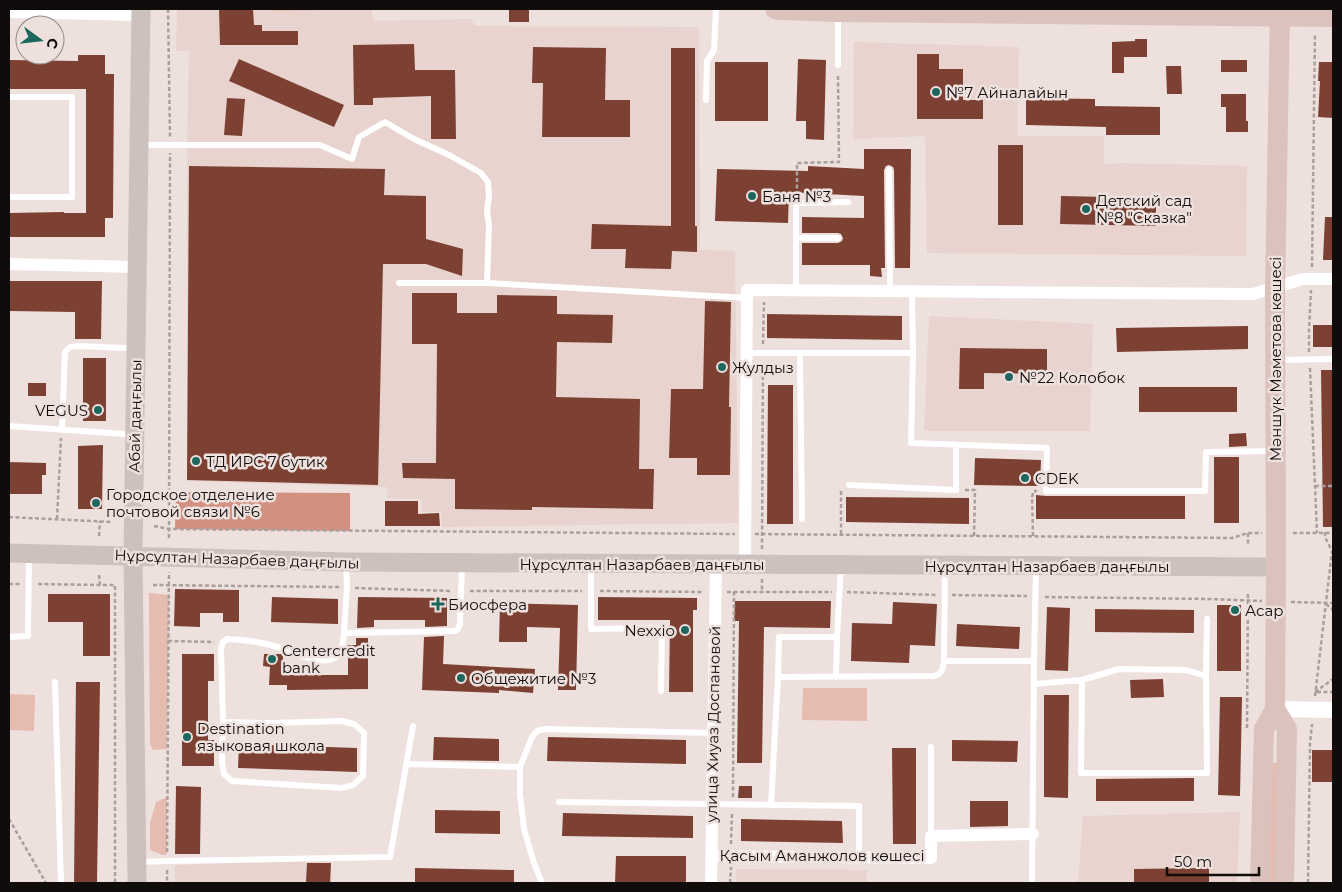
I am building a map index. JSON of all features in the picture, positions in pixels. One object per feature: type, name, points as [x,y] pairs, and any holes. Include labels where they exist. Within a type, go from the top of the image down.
[{"type":"main road","points":[[775,9],[838,12],[1280,13],[1333,17]]},
{"type":"main road","name":"Абай даңғылы","points":[[137,883],[133,556],[140,12]]},
{"type":"main road","name":"Мәншүк Мәметова көшесі","points":[[1260,883],[1264,729],[1275,709],[1275,288],[1280,13]]},
{"type":"main road","name":"Нұрсұлтан Назарбаев даңғылы","points":[[9,553],[346,562],[1276,567]]},
{"type":"main road","name":"Мәншүк Мәметова көшесі","points":[[1275,709],[1287,729],[1284,883]]},
{"type":"street","points":[[9,12],[140,12]]},
{"type":"street","points":[[9,264],[137,267]]},
{"type":"street","points":[[753,564],[745,534],[747,290],[1253,294],[1303,279],[1333,279]]},
{"type":"street","name":"улица Хиуаз Доспановой","points":[[711,883],[716,564]]},
{"type":"street","points":[[1275,709],[1333,710]]},
{"type":"street","name":"Қасым Аманжолов көшесі","points":[[712,856],[931,858],[931,836],[1033,834]]},
{"type":"lane","points":[[706,100],[706,61],[714,50],[716,9]]},
{"type":"lane","points":[[838,12],[838,64]]},
{"type":"lane","points":[[9,97],[72,97],[72,197],[9,197]]},
{"type":"lane","points":[[139,144],[320,145],[352,159],[359,137],[385,122],[481,173],[488,182],[487,283]]},
{"type":"lane","points":[[889,170],[890,290]]},
{"type":"lane","points":[[796,290],[796,203],[848,202]]},
{"type":"lane","points":[[796,238],[838,238]]},
{"type":"lane","points":[[399,283],[487,283],[747,298]]},
{"type":"lane","points":[[912,290],[911,443],[1047,448],[1046,491],[1205,491],[1206,452],[1275,451]]},
{"type":"lane","points":[[62,430],[65,352],[70,347],[78,346],[126,348]]},
{"type":"lane","points":[[747,353],[913,353]]},
{"type":"lane","points":[[800,353],[802,519]]},
{"type":"lane","points":[[1275,360],[1333,359]]},
{"type":"lane","points":[[9,426],[126,434]]},
{"type":"lane","points":[[849,485],[956,490],[956,445]]},
{"type":"lane","points":[[9,637],[28,636],[29,554]]},
{"type":"lane","points":[[223,722],[342,721],[354,724],[364,732],[363,776],[353,785],[342,788],[232,781],[224,774],[222,762],[223,722],[220,650],[223,642],[227,638],[256,642],[273,645],[317,660],[333,659],[339,655],[344,633],[347,587],[346,562]]},
{"type":"lane","points":[[344,633],[455,631],[460,624],[462,563]]},
{"type":"lane","points":[[591,564],[591,628],[662,628],[661,691]]},
{"type":"lane","points":[[836,677],[836,637],[841,565]]},
{"type":"lane","points":[[778,677],[939,675],[943,670],[944,661],[945,566]]},
{"type":"lane","points":[[1032,883],[1036,566]]},
{"type":"lane","points":[[1082,680],[1081,773],[1206,773],[1208,619]]},
{"type":"lane","points":[[771,805],[779,637],[836,637]]},
{"type":"lane","points":[[944,661],[1034,661]]},
{"type":"lane","points":[[1034,684],[1082,680],[1119,669],[1186,670],[1206,676]]},
{"type":"lane","points":[[55,682],[61,883]]},
{"type":"lane","points":[[137,862],[390,856],[413,726]]},
{"type":"lane","points":[[542,883],[524,829],[520,794],[520,766],[532,736],[537,731],[545,729],[713,733]]},
{"type":"lane","points":[[931,747],[931,836]]},
{"type":"lane","points":[[407,764],[520,766]]},
{"type":"lane","points":[[559,802],[859,806],[859,857]]},
{"type":"path","points":[[168,9],[170,144],[169,538]]},
{"type":"path","points":[[796,203],[797,163],[838,162],[838,64]]},
{"type":"path","points":[[762,592],[753,564],[762,534],[764,290]]},
{"type":"path","points":[[58,519],[62,430]]},
{"type":"path","points":[[841,534],[841,489],[849,485]]},
{"type":"path","points":[[1315,486],[1333,486]]},
{"type":"path","points":[[956,490],[975,490],[974,536]]},
{"type":"path","points":[[1033,536],[1032,496],[1034,491],[1046,491]]},
{"type":"path","points":[[9,517],[112,522]]},
{"type":"path","points":[[100,521],[100,536]]},
{"type":"path","points":[[154,526],[169,529],[1232,538],[1248,533],[1262,533]]},
{"type":"path","points":[[1308,883],[1310,744],[1325,603],[1333,551],[1325,537],[1325,532]]},
{"type":"path","points":[[1293,533],[1333,532]]},
{"type":"path","points":[[1248,533],[1248,546]]},
{"type":"path","points":[[167,883],[169,572]]},
{"type":"path","points":[[99,575],[100,585]]},
{"type":"path","points":[[9,584],[115,585],[116,883]]},
{"type":"path","points":[[153,585],[347,587],[462,591],[840,592],[1263,601]]},
{"type":"path","points":[[731,856],[734,592]]},
{"type":"path","points":[[1248,592],[1248,736]]},
{"type":"path","points":[[1291,602],[1333,603]]},
{"type":"path","points":[[1325,603],[1333,610]]},
{"type":"path","points":[[168,641],[223,642]]},
{"type":"path","points":[[1315,692],[1333,679]]},
{"type":"path","points":[[1315,692],[1333,692]]},
{"type":"path","points":[[9,819],[46,883]]},
{"type":"shaded area","points":[[177,9],[372,9],[373,21],[471,19],[475,26],[693,27],[699,29],[700,250],[735,251],[738,523],[442,527],[441,512],[422,512],[422,499],[387,498],[387,487],[187,481],[187,144],[189,51],[176,51]]},
{"type":"shaded area","points":[[273,9],[341,9],[341,10],[273,11]]},
{"type":"shaded area","name":"Детский сад №8 \"Сказка\"","points":[[854,42],[1019,47],[1017,136],[1104,136],[1104,164],[1247,166],[1246,256],[927,253],[925,136],[853,139]]},
{"type":"shaded area","name":"№22 Колобок","points":[[929,316],[1093,324],[1090,431],[924,431]]},
{"type":"shaded area","points":[[176,492],[350,493],[350,531],[175,529]]},
{"type":"shaded area","points":[[149,593],[169,595],[167,749],[153,750],[150,744]]},
{"type":"shaded area","points":[[803,688],[867,688],[867,721],[802,720]]},
{"type":"shaded area","points":[[9,694],[35,695],[34,731],[9,730]]},
{"type":"shaded area","points":[[1269,763],[1279,763],[1277,883],[1268,883]]},
{"type":"shaded area","points":[[167,797],[167,854],[163,855],[150,850],[150,823],[156,802]]},
{"type":"shaded area","points":[[1240,812],[1237,883],[1078,883],[1083,816]]},
{"type":"shaded area","points":[[331,862],[332,883],[175,883],[175,865]]},
{"type":"shaded area","points":[[736,869],[867,870],[866,883],[736,883]]},
{"type":"building","points":[[219,9],[253,9],[254,25],[262,25],[262,31],[298,31],[298,45],[220,45]]},
{"type":"building","points":[[509,9],[529,9],[529,22],[509,22]]},
{"type":"building","points":[[1135,39],[1147,39],[1147,57],[1124,57],[1124,73],[1112,73],[1112,42],[1135,41]]},
{"type":"building","points":[[414,44],[415,70],[455,70],[456,139],[431,139],[431,96],[373,98],[373,105],[354,105],[353,45]]},
{"type":"building","points":[[533,47],[606,48],[605,100],[630,100],[630,137],[542,137],[543,83],[532,83]]},
{"type":"building","points":[[671,48],[695,48],[695,226],[697,226],[697,252],[672,251],[671,269],[625,268],[626,249],[591,249],[592,224],[671,226]]},
{"type":"building","points":[[917,54],[939,54],[939,69],[963,69],[963,100],[983,100],[983,119],[917,119]]},
{"type":"building","points":[[78,55],[105,55],[105,74],[114,74],[113,218],[105,218],[105,237],[9,237],[9,213],[86,213],[86,89],[9,89],[9,60],[15,60],[15,65],[65,65],[65,61],[78,61]]},
{"type":"building","points":[[239,59],[344,105],[334,127],[229,81]]},
{"type":"building","points":[[798,59],[826,60],[824,140],[806,139],[806,121],[796,121]]},
{"type":"building","points":[[1221,60],[1247,60],[1247,72],[1221,72]]},
{"type":"building","points":[[715,62],[768,62],[768,121],[715,121]]},
{"type":"building","points":[[1319,62],[1333,62],[1333,118],[1318,117]]},
{"type":"building","points":[[1166,66],[1181,66],[1182,94],[1167,94]]},
{"type":"building","points":[[1221,94],[1246,94],[1248,132],[1226,132],[1226,107],[1221,107]]},
{"type":"building","points":[[227,98],[245,99],[242,136],[224,135]]},
{"type":"building","points":[[1026,98],[1095,99],[1095,106],[1160,107],[1160,135],[1106,135],[1106,127],[1026,125]]},
{"type":"building","points":[[998,145],[1023,145],[1023,225],[998,225]]},
{"type":"building","points":[[864,149],[911,149],[910,268],[895,268],[894,170],[889,165],[884,170],[885,268],[881,268],[882,277],[870,276],[870,265],[802,265],[802,243],[838,243],[843,238],[838,233],[802,233],[802,217],[864,218],[864,196],[789,192],[788,223],[715,221],[717,169],[808,171],[808,166],[864,169]]},
{"type":"building","points":[[189,166],[385,169],[384,195],[426,196],[426,239],[463,249],[462,276],[426,264],[383,264],[378,485],[187,480]]},
{"type":"building","points":[[1061,196],[1156,198],[1156,226],[1060,224]]},
{"type":"building","points":[[1325,217],[1333,217],[1333,260],[1323,260]]},
{"type":"building","points":[[9,281],[102,281],[101,339],[75,339],[75,312],[9,311]]},
{"type":"building","points":[[412,293],[457,293],[457,313],[497,313],[497,295],[557,296],[557,314],[613,315],[612,343],[557,342],[556,397],[640,399],[639,469],[654,469],[653,509],[532,507],[532,510],[455,509],[455,479],[403,478],[402,463],[436,463],[437,344],[412,344]]},
{"type":"building","points":[[705,301],[731,302],[730,475],[697,475],[697,458],[669,458],[671,389],[703,389]]},
{"type":"building","points":[[767,314],[902,316],[902,340],[767,338]]},
{"type":"building","points":[[1313,325],[1333,325],[1333,347],[1313,347]]},
{"type":"building","points":[[1248,326],[1248,349],[1117,352],[1116,328]]},
{"type":"building","points":[[960,348],[1047,349],[1047,374],[984,373],[984,389],[959,389]]},
{"type":"building","points":[[83,358],[106,358],[106,421],[83,421]]},
{"type":"building","points":[[1321,370],[1333,370],[1333,527],[1323,527]]},
{"type":"building","points":[[28,383],[46,383],[46,396],[28,396]]},
{"type":"building","points":[[768,385],[793,385],[793,524],[767,524]]},
{"type":"building","points":[[1139,387],[1237,387],[1237,412],[1139,412]]},
{"type":"building","points":[[1246,433],[1247,446],[1229,447],[1229,434]]},
{"type":"building","points":[[103,445],[102,509],[78,509],[78,446]]},
{"type":"building","points":[[1214,457],[1239,457],[1239,523],[1214,523]]},
{"type":"building","points":[[975,458],[1041,460],[1040,486],[974,485]]},
{"type":"building","points":[[9,462],[46,463],[46,475],[42,475],[42,494],[9,494]]},
{"type":"building","points":[[1036,495],[1185,496],[1185,519],[1036,519]]},
{"type":"building","points":[[846,497],[969,498],[969,524],[846,522]]},
{"type":"building","points":[[385,501],[418,501],[418,514],[439,513],[440,526],[385,526]]},
{"type":"building","points":[[175,589],[239,590],[239,622],[223,622],[223,613],[200,613],[200,627],[174,626]]},
{"type":"building","points":[[48,594],[110,594],[110,656],[83,656],[83,622],[48,622]]},
{"type":"building","points":[[272,597],[338,599],[338,624],[271,622]]},
{"type":"building","points":[[358,597],[447,598],[447,626],[425,627],[425,620],[374,620],[374,627],[357,628]]},
{"type":"building","points":[[598,597],[697,598],[697,610],[693,610],[693,692],[669,692],[670,620],[598,620]]},
{"type":"building","points":[[735,601],[831,601],[830,628],[764,627],[762,763],[737,763],[739,621],[734,621]]},
{"type":"building","points":[[893,602],[937,604],[935,646],[910,645],[909,663],[851,661],[852,623],[892,624]]},
{"type":"building","points":[[500,603],[578,605],[576,690],[558,690],[560,628],[527,627],[527,642],[499,642]]},
{"type":"building","points":[[1217,605],[1241,605],[1241,671],[1217,671]]},
{"type":"building","points":[[1047,607],[1070,608],[1068,671],[1045,670]]},
{"type":"building","points":[[1095,609],[1194,610],[1194,633],[1095,632]]},
{"type":"building","points":[[957,624],[1020,627],[1019,649],[956,646]]},
{"type":"building","points":[[444,636],[443,664],[535,669],[533,693],[499,690],[499,693],[422,690],[424,637]]},
{"type":"building","points":[[356,638],[368,638],[368,689],[287,690],[287,685],[269,685],[270,667],[263,666],[264,654],[283,654],[283,675],[348,675],[348,645],[356,645]]},
{"type":"building","points":[[182,654],[214,654],[214,681],[208,681],[208,740],[214,740],[214,766],[182,766]]},
{"type":"building","points":[[1163,679],[1164,697],[1131,698],[1130,680]]},
{"type":"building","points":[[76,682],[100,682],[97,883],[74,883]]},
{"type":"building","points":[[1044,695],[1069,695],[1068,798],[1044,797]]},
{"type":"building","points":[[1220,697],[1242,697],[1240,796],[1218,795]]},
{"type":"building","points":[[434,737],[499,739],[499,761],[433,760]]},
{"type":"building","points":[[548,737],[686,740],[686,764],[547,761]]},
{"type":"building","points":[[952,740],[1018,741],[1017,762],[952,761]]},
{"type":"building","points":[[239,744],[357,748],[357,772],[238,768]]},
{"type":"building","points":[[892,748],[916,748],[916,844],[893,844]]},
{"type":"building","points":[[1312,750],[1333,750],[1333,782],[1312,782]]},
{"type":"building","points":[[1194,778],[1194,801],[1096,801],[1096,779]]},
{"type":"building","points":[[176,786],[201,787],[200,854],[175,854]]},
{"type":"building","points":[[739,786],[752,786],[752,798],[738,798]]},
{"type":"building","points":[[970,801],[1008,801],[1008,826],[970,827]]},
{"type":"building","points":[[435,810],[500,811],[500,834],[435,833]]},
{"type":"building","points":[[563,813],[693,816],[693,838],[562,836]]},
{"type":"building","points":[[741,819],[842,821],[843,843],[741,841]]},
{"type":"building","points":[[616,856],[686,856],[686,883],[615,883]]},
{"type":"building","points":[[307,863],[331,863],[330,883],[306,883]]},
{"type":"building","points":[[415,868],[514,870],[514,883],[415,883]]},
{"type":"building","points":[[1209,868],[1209,883],[1134,883],[1134,869]]},
{"type":"place","name":"№7 Айналайын","points":[[936,92]]},
{"type":"place","name":"Баня №3","points":[[752,196]]},
{"type":"place","name":"Детский сад №8 \"Сказка\"","points":[[1086,209]]},
{"type":"place","name":"Жулдыз","points":[[722,367]]},
{"type":"place","name":"№22 Колобок","points":[[1009,377]]},
{"type":"place","name":"VEGUS","points":[[98,410]]},
{"type":"place","name":"ТД ИРС 7 бутик","points":[[196,461]]},
{"type":"place","name":"CDEK","points":[[1025,478]]},
{"type":"place","name":"Городское отделение почтовой связи №6","points":[[96,503]]},
{"type":"place","name":"Биосфера","points":[[438,604]]},
{"type":"place","name":"Асар","points":[[1235,610]]},
{"type":"place","name":"Nexxio","points":[[685,630]]},
{"type":"place","name":"Centercredit bank","points":[[272,659]]},
{"type":"place","name":"Общежитие №3","points":[[461,678]]},
{"type":"place","name":"Destination языковая школа","points":[[187,737]]}]
